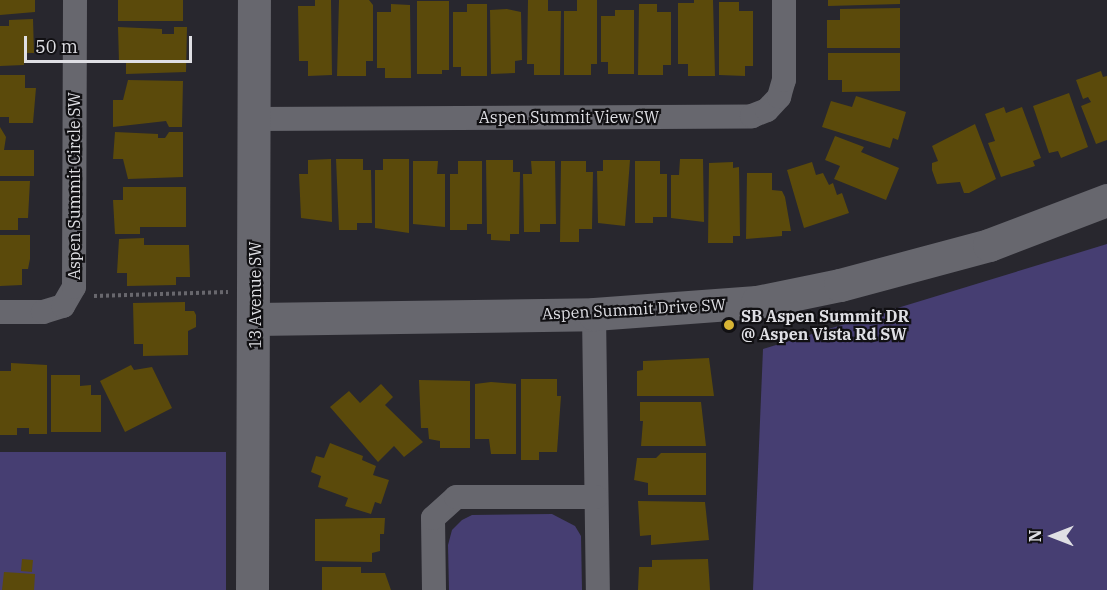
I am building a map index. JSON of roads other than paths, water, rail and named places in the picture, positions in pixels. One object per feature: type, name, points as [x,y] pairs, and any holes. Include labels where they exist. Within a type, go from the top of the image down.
[{"type":"street","name":"Aspen Summit Circle SW","points":[[0,312],[43,312],[63,306],[75,287],[75,0]]},
{"type":"street","name":"13 Avenue SW","points":[[252,590],[255,303],[254,0]]},
{"type":"street","name":"Aspen Summit View SW","points":[[255,119],[752,116],[767,110],[779,97],[784,80],[784,0]]},
{"type":"street","name":"Aspen Summit Drive SW","points":[[255,303],[594,314],[757,302],[840,285],[989,245],[1107,200]]},
{"type":"street","points":[[594,314],[598,590]]},
{"type":"street","points":[[434,590],[433,518],[456,497],[596,497]]},
{"type":"place","name":"SB Aspen Summit DR @ Aspen Vista Rd SW","points":[[729,325]]}]
